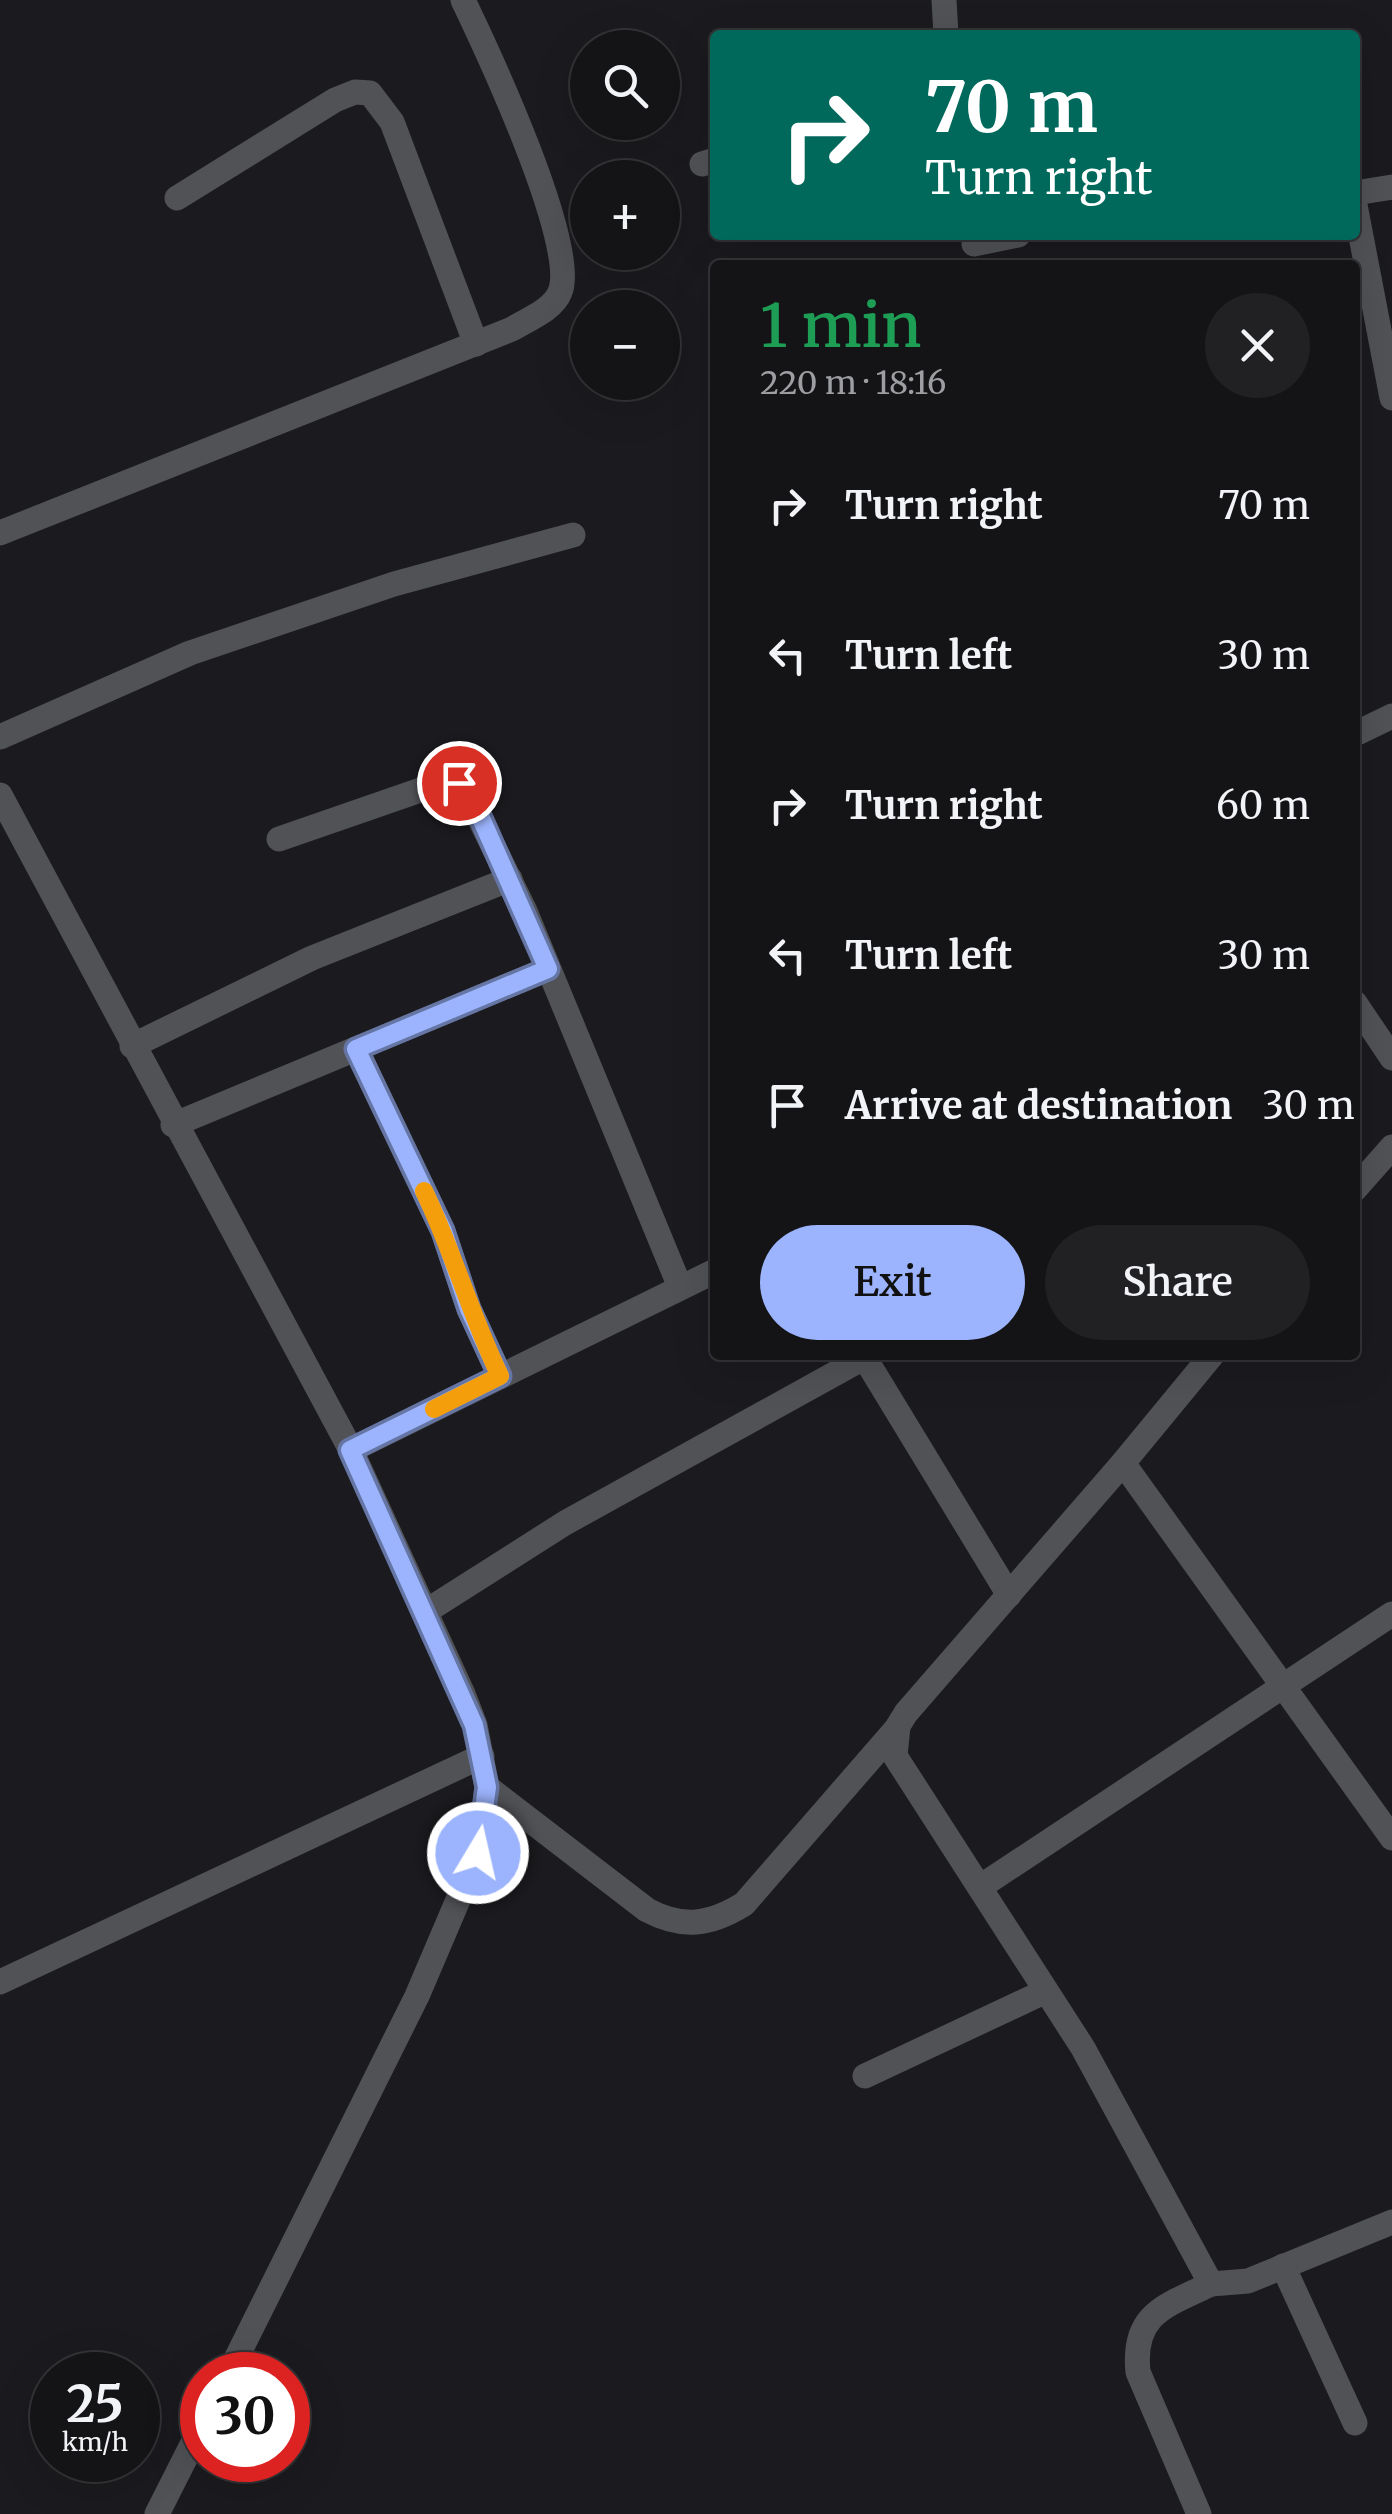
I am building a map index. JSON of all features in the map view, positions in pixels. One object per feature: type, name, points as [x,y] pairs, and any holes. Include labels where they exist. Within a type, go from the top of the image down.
[{"type":"street","points":[[0,533],[476,344],[549,308],[559,296],[563,282],[562,260],[548,208],[464,0]]},
{"type":"street","points":[[944,0],[946,30]]},
{"type":"street","points":[[176,198],[335,100],[354,92],[370,92],[392,122],[476,344]]},
{"type":"street","points":[[1360,192],[1392,186]]},
{"type":"street","points":[[1360,231],[1392,398]]},
{"type":"street","points":[[977,248],[1002,240]]},
{"type":"street","points":[[0,737],[190,652],[394,584],[573,535]]},
{"type":"street","points":[[1360,732],[1392,716]]},
{"type":"street","points":[[279,840],[449,781],[465,788],[510,879],[680,1287]]},
{"type":"street","points":[[0,796],[350,1450],[463,1694],[487,1787],[478,1853],[418,1996],[240,2352]]},
{"type":"street","points":[[132,1046],[312,958],[510,879]]},
{"type":"street","points":[[173,1125],[548,969]]},
{"type":"street","points":[[1360,1005],[1381,1020],[1392,1058]]},
{"type":"street","points":[[356,1049],[443,1231],[469,1309],[500,1376]]},
{"type":"street","points":[[1360,1183],[1392,1147]]},
{"type":"street","points":[[350,1450],[710,1273]]},
{"type":"street","points":[[425,1612],[565,1523],[857,1360]]},
{"type":"street","points":[[866,1360],[1008,1594]]},
{"type":"street","points":[[487,1787],[646,1910],[667,1920],[693,1925],[722,1918],[744,1904],[1208,1360]]},
{"type":"street","points":[[1123,1463],[1392,1838]]},
{"type":"street","points":[[980,1887],[1392,1614]]},
{"type":"street","points":[[898,1726],[895,1756],[1083,2048],[1211,2284]]},
{"type":"street","points":[[0,1982],[482,1756]]},
{"type":"street","points":[[865,2076],[1046,1990]]},
{"type":"street","points":[[1199,2514],[1138,2372],[1136,2348],[1140,2328],[1167,2305],[1211,2284],[1248,2281],[1392,2222]]},
{"type":"street","points":[[1283,2266],[1355,2424]]},
{"type":"street","points":[[157,2514],[180,2469]]},
{"type":"slow traffic","points":[[424,1191],[443,1231],[469,1309],[500,1376],[434,1409]]},
{"type":"route","points":[[459,783],[476,807],[548,969],[356,1049],[443,1231],[469,1309],[500,1376],[350,1450],[474,1725],[487,1787],[478,1853]]}]
